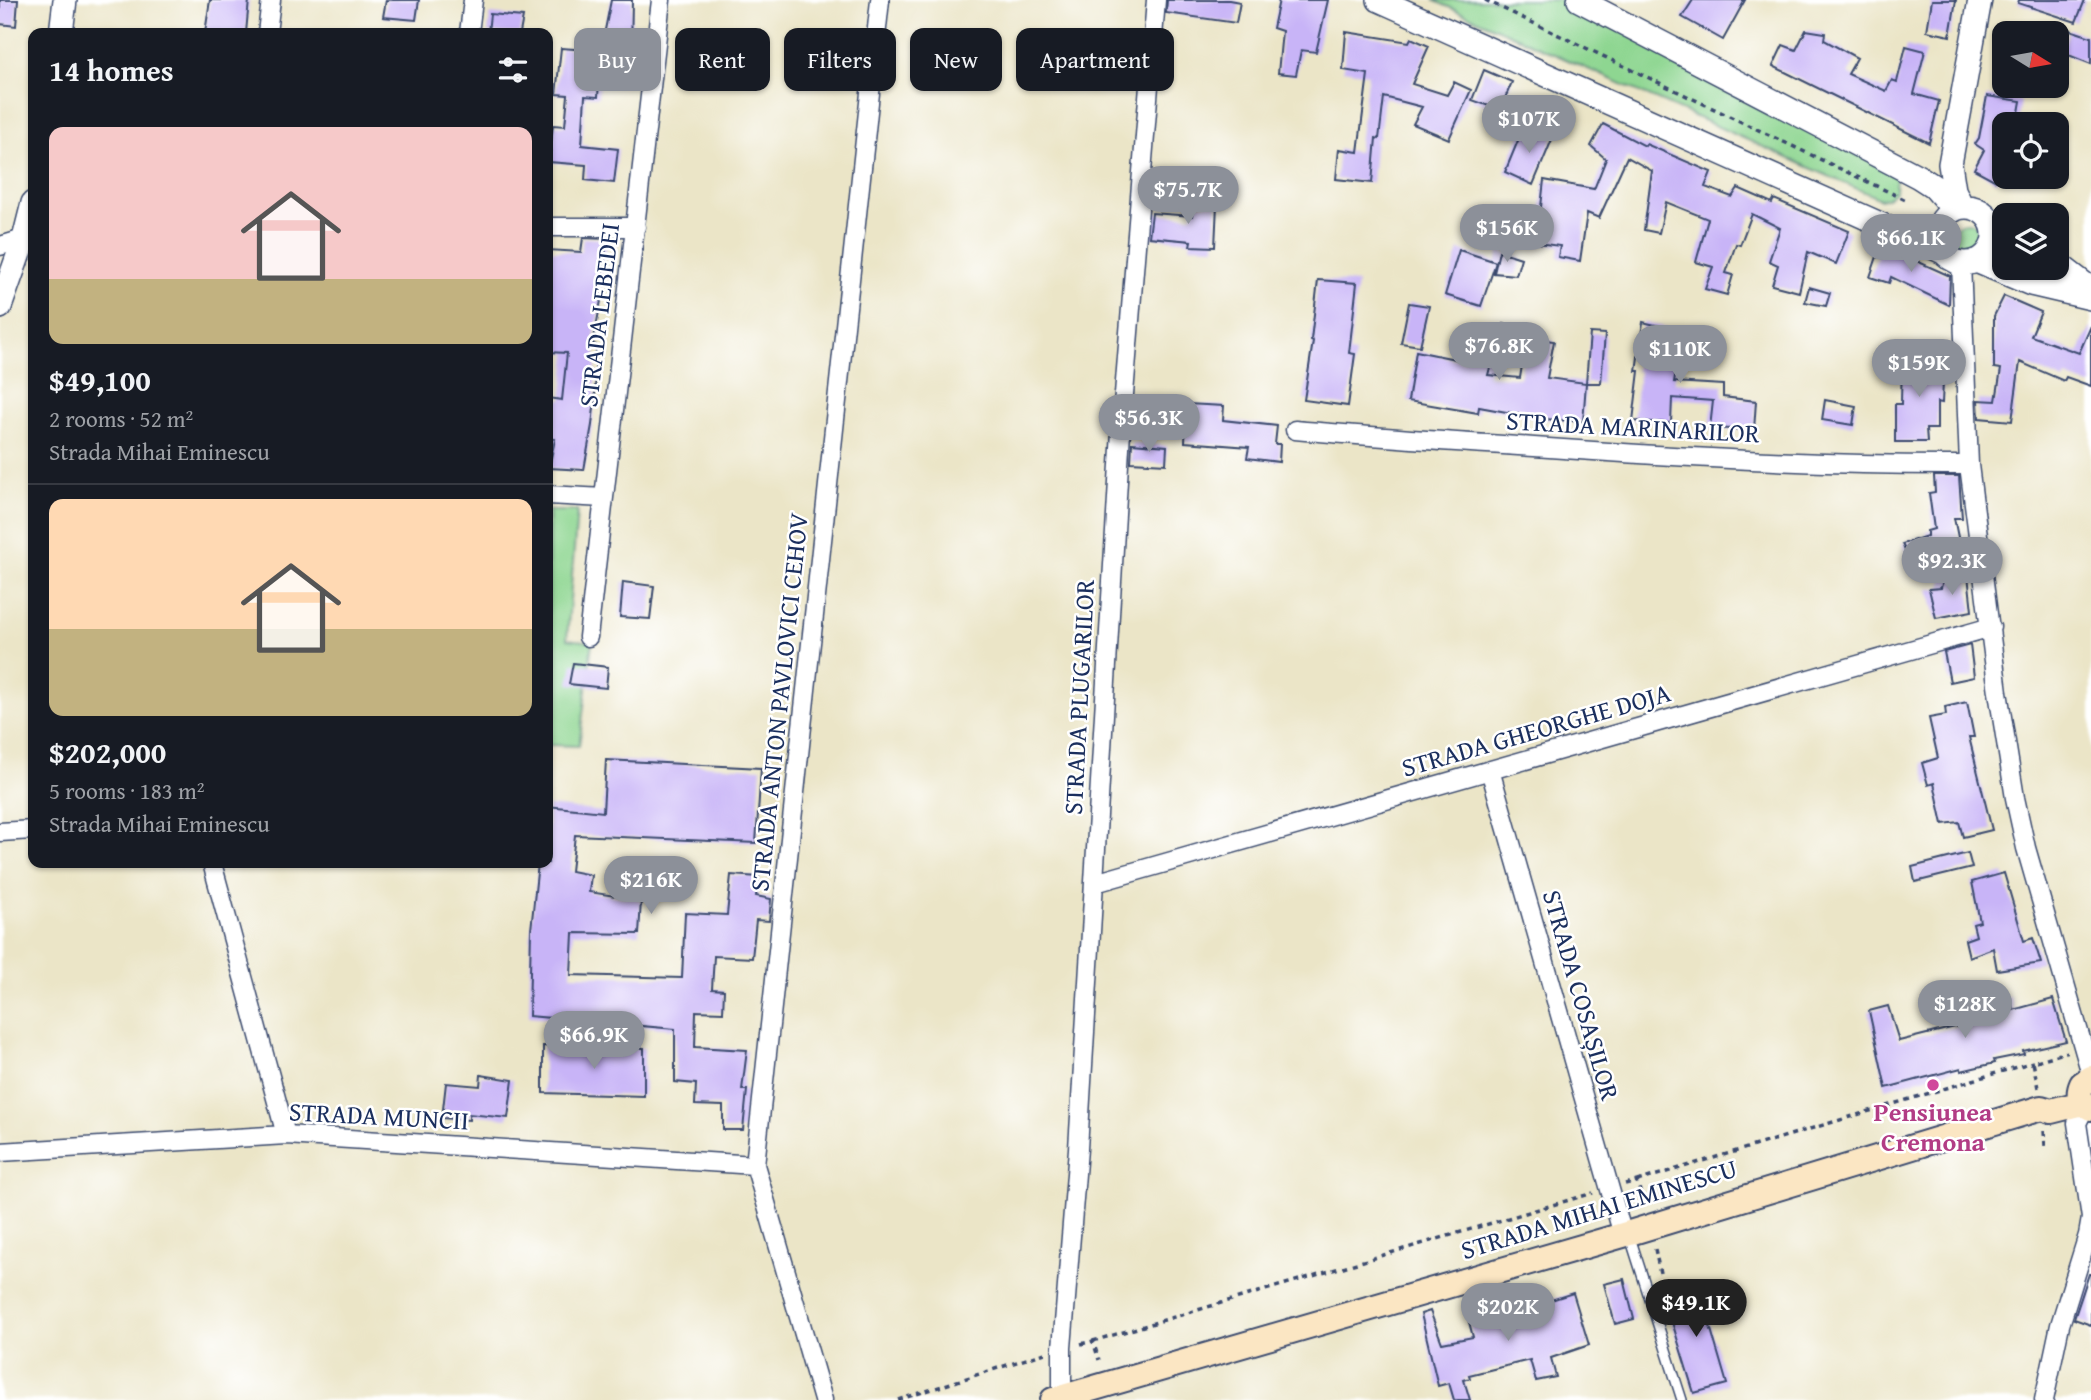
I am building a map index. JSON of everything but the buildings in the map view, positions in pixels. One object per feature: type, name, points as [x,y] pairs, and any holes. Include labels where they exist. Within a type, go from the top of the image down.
[{"type":"main road","name":"STRADA MIHAI EMINESCU","points":[[1057,1399],[1626,1234],[2041,1109],[2051,1111],[2087,1092]]},
{"type":"street","points":[[62,28],[65,0]]},
{"type":"street","points":[[268,28],[271,0]]},
{"type":"street","points":[[470,28],[473,0]]},
{"type":"street","name":"STRADA LEBEDEI","points":[[588,637],[661,0]]},
{"type":"street","name":"STRADA ANTON PAVLOVICI CEHOV","points":[[823,1400],[755,1165],[880,0]]},
{"type":"street","name":"STRADA PLUGARILOR","points":[[1057,1399],[1078,1149],[1121,431],[1156,0]]},
{"type":"street","points":[[1379,0],[1961,259],[2031,284],[2091,298]]},
{"type":"street","points":[[1578,0],[1919,177],[1958,208],[1979,210],[1992,221]]},
{"type":"street","points":[[1958,208],[1951,164],[1980,0]]},
{"type":"street","points":[[1958,208],[1942,221],[1938,237],[1961,259],[1969,464],[2015,798],[2087,1092],[2077,1123],[2091,1218],[2060,1325],[2044,1400]]},
{"type":"street","points":[[553,227],[636,227]]},
{"type":"street","points":[[0,246],[28,240]]},
{"type":"street","points":[[1961,259],[1984,256],[1992,243]]},
{"type":"street","points":[[0,307],[28,244]]},
{"type":"street","points":[[2069,272],[2091,289]]},
{"type":"street","name":"STRADA MARINARILOR","points":[[1296,430],[1672,457],[1869,466],[1969,464]]},
{"type":"street","points":[[553,495],[604,498]]},
{"type":"street","name":"STRADA GHEORGHE DOJA","points":[[1095,883],[1991,627]]},
{"type":"street","name":"STRADA COSAȘILOR","points":[[1490,770],[1626,1234]]},
{"type":"street","points":[[0,832],[28,830]]},
{"type":"street","points":[[213,868],[286,1135]]},
{"type":"street","name":"STRADA MUNCII","points":[[0,1152],[286,1135],[755,1165]]},
{"type":"lane","points":[[1626,1234],[1682,1400]]},
{"type":"path","points":[[1485,0],[1908,201]]},
{"type":"path","points":[[1622,1185],[2072,1050]]},
{"type":"path","points":[[2033,1062],[2045,1146]]},
{"type":"path","points":[[1637,1181],[1644,1205]]},
{"type":"path","points":[[1076,1345],[1595,1193]]},
{"type":"path","points":[[1655,1249],[1660,1273]]},
{"type":"path","points":[[1093,1341],[1099,1360]]},
{"type":"path","points":[[898,1400],[1045,1353]]},
{"type":"green space","points":[[1433,0],[1570,0],[1896,174],[1895,191],[1887,198],[1880,199]]},
{"type":"green space","points":[[1967,222],[1977,226],[1981,236],[1977,246],[1967,250],[1957,246],[1953,236],[1957,226]]},
{"type":"green space","points":[[553,511],[577,511],[567,639],[592,642],[579,746],[553,745]]},
{"type":"place","name":"Pensiunea Cremona","points":[[1933,1085]]}]
